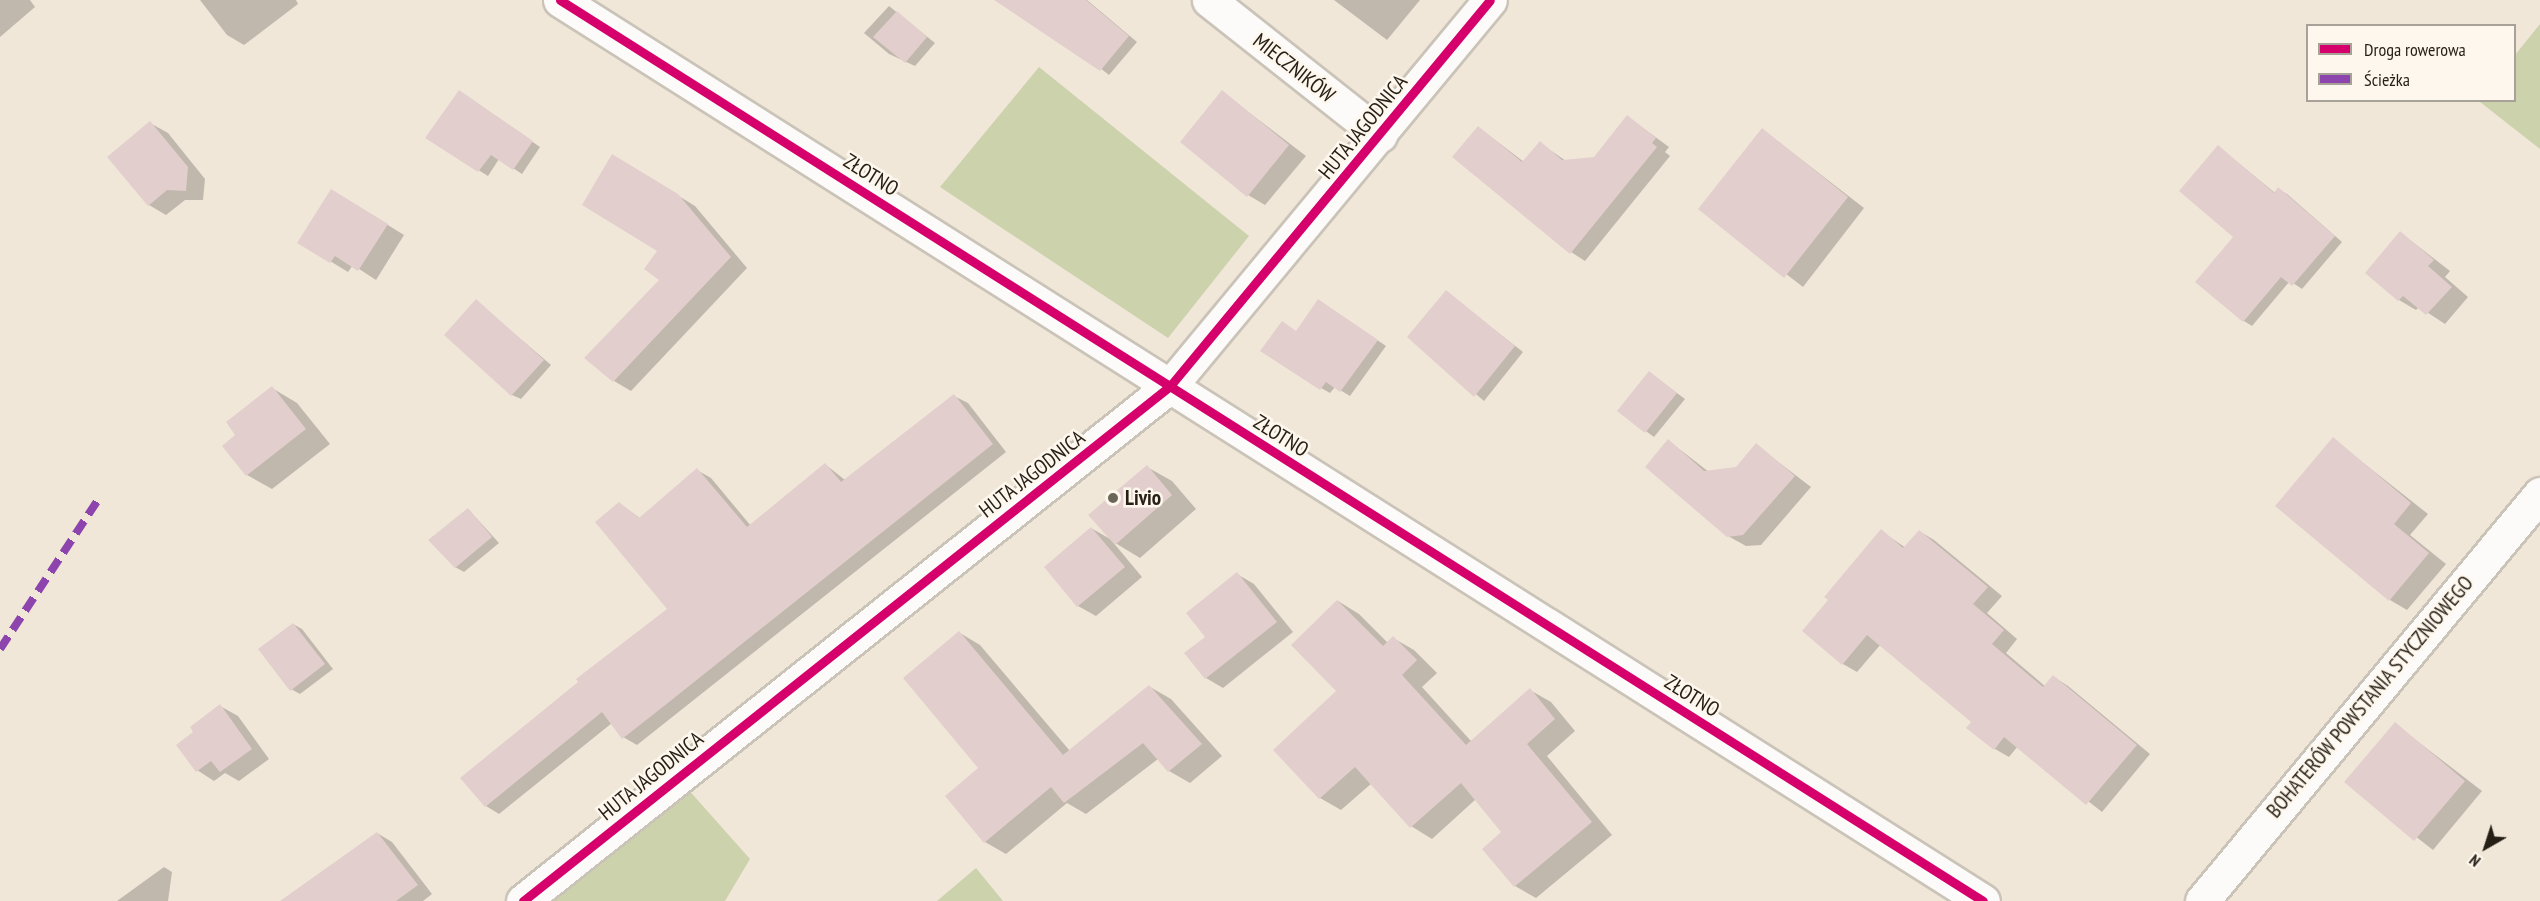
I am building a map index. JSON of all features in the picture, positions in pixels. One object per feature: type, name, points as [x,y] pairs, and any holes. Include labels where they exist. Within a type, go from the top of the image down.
[{"type":"street","name":"ZŁOTNO","points":[[560,0],[1983,901]]},
{"type":"street","name":"MIECZNIKÓW","points":[[1209,0],[1380,135]]},
{"type":"street","name":"HUTA JAGODNICA","points":[[523,901],[1170,386],[1490,0]]},
{"type":"street","name":"BOHATERÓW POWSTANIA STYCZNIOWEGO","points":[[2202,901],[2540,494]]},
{"type":"green space","points":[[2540,24],[2540,149],[2480,102],[2516,102],[2516,54]]},
{"type":"green space","points":[[1039,67],[1249,236],[1168,338],[940,187]]},
{"type":"green space","points":[[678,778],[750,859],[725,901],[523,901]]},
{"type":"green space","points":[[976,868],[1003,901],[937,901]]},
{"type":"building","points":[[994,0],[1086,0],[1129,36],[1100,71]]},
{"type":"building","points":[[897,11],[927,37],[905,63],[873,37]]},
{"type":"building","points":[[459,90],[533,141],[513,170],[491,155],[478,172],[425,138]]},
{"type":"building","points":[[1222,90],[1289,145],[1247,197],[1180,142]]},
{"type":"building","points":[[1627,115],[1656,138],[1652,143],[1657,147],[1570,254],[1452,157],[1478,126],[1522,162],[1540,141],[1562,160],[1594,157]]},
{"type":"building","points":[[150,121],[188,167],[186,191],[167,190],[148,206],[107,157]]},
{"type":"building","points":[[1762,128],[1848,197],[1784,278],[1698,209]]},
{"type":"building","points":[[2218,145],[2274,193],[2278,187],[2335,236],[2292,286],[2281,277],[2243,322],[2195,282],[2233,237],[2179,191]]},
{"type":"building","points":[[612,154],[678,194],[731,257],[613,382],[584,358],[659,280],[644,269],[657,251],[582,205]]},
{"type":"building","points":[[331,189],[388,224],[358,271],[335,256],[330,263],[297,243]]},
{"type":"building","points":[[2400,231],[2434,260],[2428,266],[2452,287],[2426,315],[2403,296],[2398,301],[2365,273]]},
{"type":"building","points":[[1446,290],[1515,346],[1474,397],[1407,337]]},
{"type":"building","points":[[476,299],[544,360],[511,396],[444,335]]},
{"type":"building","points":[[1318,299],[1378,340],[1340,392],[1326,382],[1320,390],[1260,351],[1282,321],[1296,331]]},
{"type":"building","points":[[1649,371],[1677,393],[1645,433],[1617,411]]},
{"type":"building","points":[[272,386],[306,429],[246,476],[222,446],[235,435],[226,422]]},
{"type":"building","points":[[954,394],[993,444],[622,739],[602,712],[485,807],[460,778],[578,682],[576,679],[667,609],[595,522],[619,502],[639,518],[697,468],[747,527],[825,463],[841,482]]},
{"type":"building","points":[[2333,437],[2411,503],[2394,524],[2429,553],[2389,601],[2275,506]]},
{"type":"building","points":[[1668,439],[1704,471],[1736,467],[1756,443],[1795,476],[1743,535],[1727,537],[1645,467]]},
{"type":"building","points":[[1147,465],[1172,495],[1115,545],[1088,515]]},
{"type":"building","points":[[468,508],[492,537],[455,568],[428,540]]},
{"type":"building","points":[[1091,527],[1125,567],[1077,607],[1044,567]]},
{"type":"building","points":[[1881,529],[1903,548],[1919,530],[1988,587],[1973,604],[2004,630],[1992,644],[2043,687],[2053,675],[2137,745],[2086,805],[2004,737],[1994,750],[1966,728],[1971,722],[1867,635],[1842,665],[1802,631],[1828,600],[1824,597]]},
{"type":"building","points":[[1237,572],[1277,622],[1205,679],[1184,653],[1205,637],[1186,613]]},
{"type":"building","points":[[1337,600],[1383,646],[1393,636],[1417,660],[1402,675],[1466,745],[1530,688],[1555,719],[1527,744],[1592,822],[1514,887],[1482,849],[1501,832],[1461,783],[1410,828],[1355,767],[1319,799],[1273,750],[1336,691],[1291,645]]},
{"type":"building","points":[[293,623],[325,664],[290,691],[258,649]]},
{"type":"building","points":[[959,631],[1063,755],[1149,685],[1202,744],[1168,772],[1143,743],[1064,803],[1051,787],[984,843],[945,796],[978,768],[903,678]]},
{"type":"building","points":[[220,704],[252,749],[220,772],[211,761],[196,772],[176,745],[193,732],[190,727]]},
{"type":"building","points":[[2395,722],[2465,781],[2414,841],[2344,782]]},
{"type":"building","points":[[377,832],[418,885],[396,901],[280,901]]},
{"type":"marked path","points":[[0,649],[98,500]]},
{"type":"cycle path","points":[[560,0],[1983,901]]},
{"type":"cycle path","points":[[523,901],[1170,386],[1490,0]]},
{"type":"place","name":"Livio","points":[[1113,498]]}]
